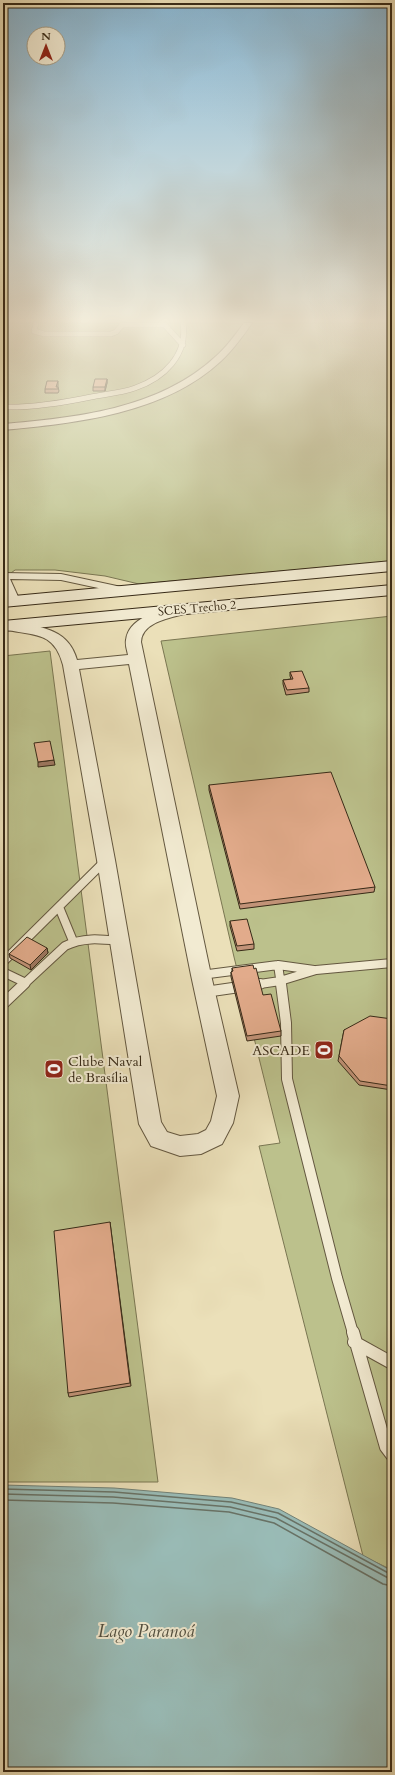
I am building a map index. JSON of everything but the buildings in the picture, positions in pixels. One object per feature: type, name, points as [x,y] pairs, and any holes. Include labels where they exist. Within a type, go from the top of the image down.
[{"type":"main road","name":"SCES Trecho 2","points":[[9,602],[392,566]]},
{"type":"main road","points":[[310,574],[321,577],[326,581],[327,586],[322,592],[310,597]]},
{"type":"main road","name":"SCES Trecho 2","points":[[6,626],[392,590]]},
{"type":"street","points":[[3,427],[43,424],[92,416],[130,406]]},
{"type":"street","points":[[9,602],[3,577],[61,577],[126,591]]},
{"type":"street","points":[[6,626],[42,631],[56,639],[67,650],[106,860],[150,1124],[159,1138],[180,1146],[201,1144],[214,1137],[222,1123],[228,1096],[203,983],[136,659],[133,638],[140,626],[150,621],[187,609]]},
{"type":"street","points":[[71,666],[136,659]]},
{"type":"lane","points":[[3,407],[36,406]]},
{"type":"lane","points":[[3,962],[106,860]]},
{"type":"lane","points":[[59,907],[73,941]]},
{"type":"lane","points":[[3,1004],[65,946],[73,941],[89,938],[119,941]]},
{"type":"lane","points":[[203,983],[280,981],[316,970],[392,963]]},
{"type":"lane","points":[[278,965],[286,1023],[287,1079],[354,1342],[386,1447],[392,1455]]},
{"type":"lane","points":[[203,983],[278,965],[316,970]]},
{"type":"lane","points":[[3,972],[26,983]]},
{"type":"lane","points":[[354,1342],[392,1363]]},
{"type":"green space","points":[[3,406],[392,406],[392,561],[139,584],[105,576],[55,570],[15,570],[3,579]]},
{"type":"green space","name":"ASCADE","points":[[392,616],[392,1570],[363,1556],[259,1146],[280,1143],[234,957],[161,641]]},
{"type":"green space","name":"Clube Naval de Brasília","points":[[50,651],[158,1482],[3,1482],[3,656]]},
{"type":"water","name":"Lago Paranoá","points":[[3,1485],[114,1488],[232,1498],[279,1509],[392,1571],[392,1772],[3,1772]]},
{"type":"place","name":"ASCADE","points":[[324,1050]]},
{"type":"place","name":"Clube Naval de Brasília","points":[[54,1069]]}]
